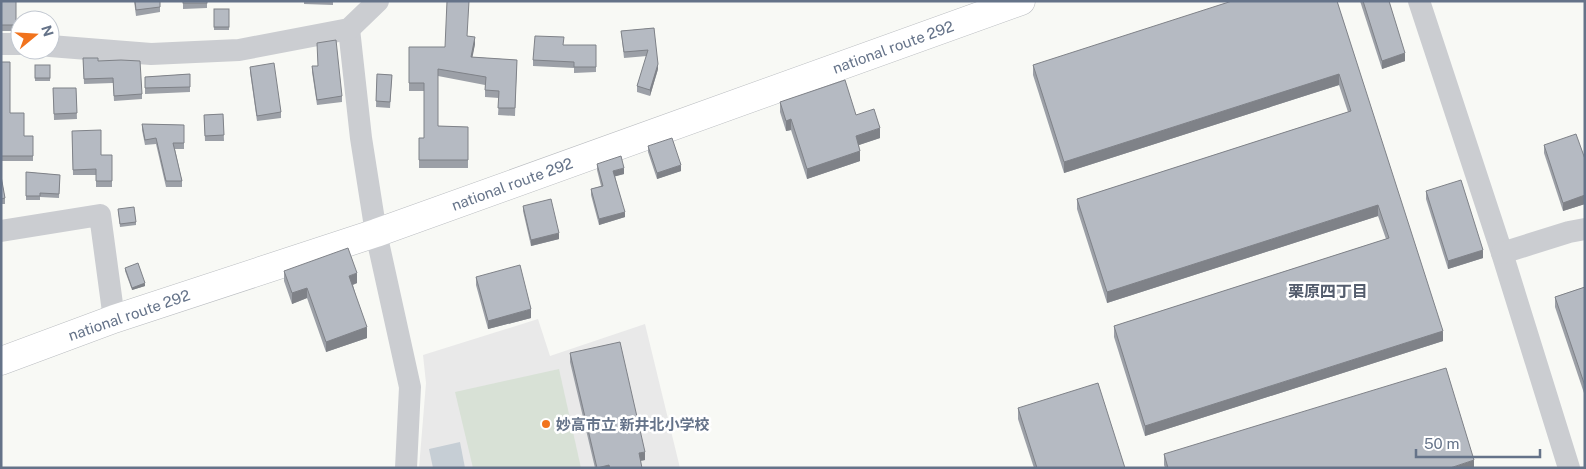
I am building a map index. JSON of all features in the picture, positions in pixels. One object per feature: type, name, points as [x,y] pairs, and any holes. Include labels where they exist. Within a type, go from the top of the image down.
[{"type":"highway","name":"national route 292","points":[[1,361],[114,319],[376,233],[1021,1]]},
{"type":"street","points":[[60,47],[151,54],[239,50],[349,29],[378,1]]},
{"type":"street","points":[[1419,1],[1502,254],[1569,468]]},
{"type":"street","points":[[349,29],[361,138],[376,233],[410,387],[406,468]]},
{"type":"street","points":[[1,231],[100,215],[114,319]]},
{"type":"street","points":[[1502,254],[1569,232],[1585,229]]},
{"type":"shaded area","name":"妙高市立 新井北小学校","points":[[538,319],[550,356],[645,324],[680,468],[419,468],[426,383],[423,355]]},
{"type":"shaded area","points":[[559,369],[581,468],[473,468],[455,392]]},
{"type":"shaded area","points":[[460,442],[465,468],[433,468],[429,449]]},
{"type":"building","points":[[1,1],[16,1],[16,10],[10,10],[10,25],[1,25]]},
{"type":"building","points":[[135,1],[160,1],[160,7],[136,10]]},
{"type":"building","points":[[183,1],[207,1],[207,3],[183,3]]},
{"type":"building","points":[[447,1],[469,1],[467,36],[475,37],[471,57],[517,60],[515,108],[498,108],[499,91],[485,90],[486,77],[438,69],[438,126],[468,127],[468,160],[419,160],[419,138],[424,138],[424,83],[409,83],[409,47],[445,47]]},
{"type":"building","points":[[1232,1],[1337,1],[1443,331],[1145,426],[1114,326],[1389,238],[1378,205],[1107,292],[1077,199],[1351,111],[1339,74],[1064,162],[1033,65]]},
{"type":"building","points":[[1363,1],[1389,1],[1405,53],[1382,61]]},
{"type":"building","points":[[214,9],[229,9],[229,27],[214,27]]},
{"type":"building","points":[[654,28],[658,64],[650,90],[637,86],[648,50],[624,52],[621,31]]},
{"type":"building","points":[[535,36],[564,37],[563,45],[596,45],[596,67],[574,67],[574,62],[533,60]]},
{"type":"building","points":[[336,40],[342,96],[317,100],[312,66],[318,66],[317,43]]},
{"type":"building","points":[[83,58],[98,58],[98,61],[140,61],[142,94],[114,96],[113,78],[84,79]]},
{"type":"building","points":[[1,62],[10,62],[10,113],[24,113],[24,136],[33,136],[33,156],[1,156]]},
{"type":"building","points":[[274,63],[281,112],[257,116],[250,67]]},
{"type":"building","points":[[35,65],[50,65],[50,78],[35,78]]},
{"type":"building","points":[[190,74],[190,87],[145,88],[145,77]]},
{"type":"building","points":[[377,74],[392,75],[390,102],[376,101]]},
{"type":"building","points":[[845,80],[856,115],[874,109],[880,128],[856,136],[860,151],[807,169],[791,119],[786,121],[780,102]]},
{"type":"building","points":[[53,88],[76,88],[77,113],[54,114]]},
{"type":"building","points":[[223,114],[224,135],[205,136],[204,115]]},
{"type":"building","points":[[142,124],[184,125],[184,143],[173,143],[182,181],[166,181],[156,138],[145,140]]},
{"type":"building","points":[[101,130],[101,155],[112,155],[112,181],[96,181],[96,169],[73,170],[72,131]]},
{"type":"building","points":[[1576,134],[1585,159],[1585,195],[1563,203],[1544,145]]},
{"type":"building","points":[[672,138],[681,165],[657,173],[648,146]]},
{"type":"building","points":[[621,156],[624,168],[613,171],[625,212],[599,219],[591,189],[603,186],[597,164]]},
{"type":"building","points":[[26,172],[60,175],[59,194],[40,193],[40,196],[26,196]]},
{"type":"building","points":[[1,176],[5,198],[1,199]]},
{"type":"building","points":[[1461,180],[1483,250],[1448,261],[1426,191]]},
{"type":"building","points":[[551,199],[559,233],[531,240],[523,206]]},
{"type":"building","points":[[134,207],[136,222],[120,224],[118,209]]},
{"type":"building","points":[[348,248],[357,273],[349,276],[367,327],[326,342],[307,288],[292,293],[284,271]]},
{"type":"building","points":[[138,263],[145,283],[132,288],[125,268]]},
{"type":"building","points":[[520,265],[531,309],[488,321],[476,277]]},
{"type":"building","points":[[1585,287],[1585,386],[1555,297]]},
{"type":"building","points":[[620,342],[645,452],[639,453],[642,468],[610,468],[609,465],[597,468],[570,353]]},
{"type":"building","points":[[1446,368],[1474,460],[1450,468],[1168,468],[1164,454]]},
{"type":"building","points":[[1098,383],[1125,468],[1037,468],[1018,408]]},
{"type":"place","name":"妙高市立 新井北小学校","points":[[546,424]]},
{"type":"district","name":"栗原四丁目","points":[[1328,291]]}]
